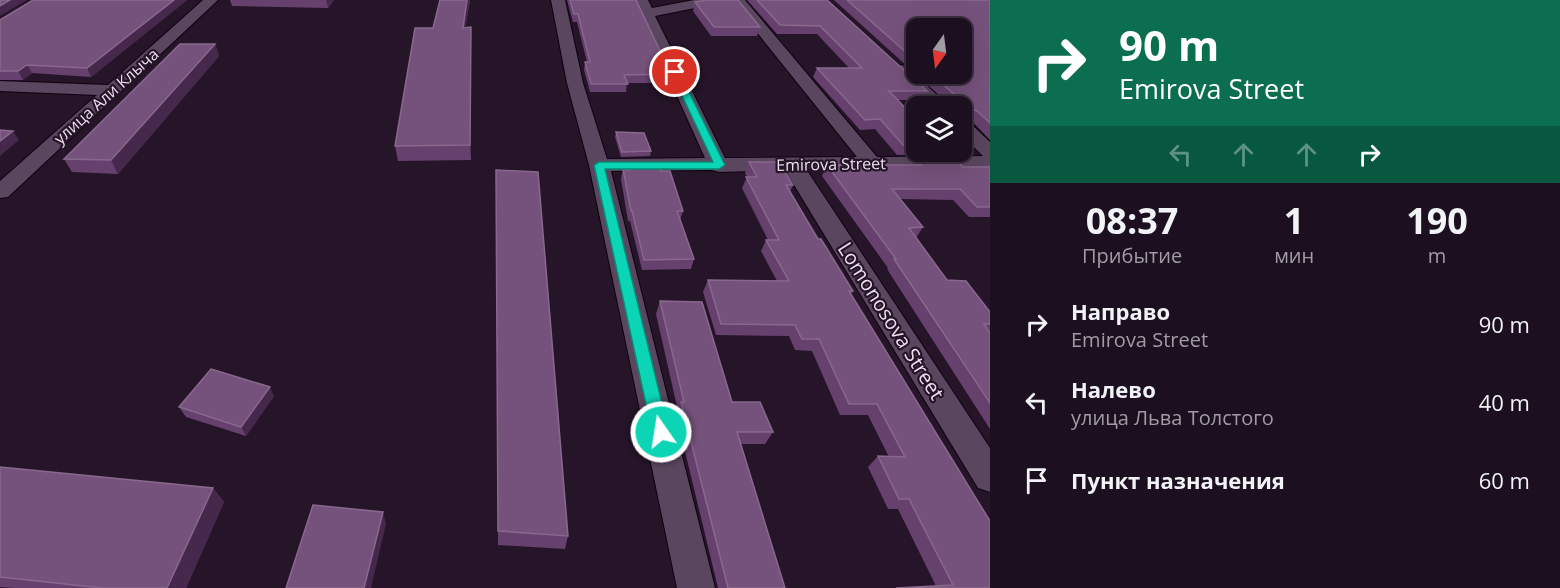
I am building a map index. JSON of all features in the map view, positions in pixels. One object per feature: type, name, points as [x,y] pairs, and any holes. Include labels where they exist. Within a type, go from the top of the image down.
[{"type":"street","name":"улица Али Клыча","points":[[0,192],[211,0]]},
{"type":"street","points":[[558,0],[575,83],[599,165],[696,588]]},
{"type":"street","points":[[715,0],[644,7],[719,165]]},
{"type":"street","points":[[738,0],[872,163]]},
{"type":"street","points":[[891,61],[930,96]]},
{"type":"street","points":[[0,86],[112,90]]},
{"type":"street","points":[[972,135],[990,152]]},
{"type":"street","name":"Emirova Street","points":[[599,165],[990,162]]},
{"type":"street","name":"Lomonosova Street","points":[[792,164],[990,477]]},
{"type":"building","points":[[0,0],[10,0],[0,6]]},
{"type":"building","points":[[33,0],[174,0],[87,68],[27,65],[18,71],[0,71],[0,20]]},
{"type":"building","points":[[440,0],[467,0],[463,28],[471,27],[470,145],[395,146],[415,28],[433,28]]},
{"type":"building","points":[[570,0],[636,0],[671,74],[624,75],[628,84],[591,84],[585,62],[590,62],[578,14],[574,14]]},
{"type":"building","points":[[738,0],[760,27],[714,27],[695,2]]},
{"type":"building","points":[[757,0],[827,0],[906,72],[906,84],[919,84],[927,91],[889,91],[906,109],[906,145],[903,145],[880,119],[865,120],[817,68],[862,68],[820,26],[780,25]]},
{"type":"building","points":[[847,0],[990,0],[990,123],[972,109],[972,96],[956,96],[942,84],[972,84],[972,18],[906,18],[906,52]]},
{"type":"building","points":[[180,44],[215,44],[111,160],[64,159]]},
{"type":"building","points":[[0,130],[13,131],[0,141]]},
{"type":"building","points":[[616,132],[644,133],[651,151],[622,152]]},
{"type":"building","points":[[749,162],[779,162],[793,185],[786,185],[818,239],[821,239],[853,291],[849,291],[990,521],[990,588],[896,588],[953,585],[909,499],[899,499],[878,456],[905,457],[877,404],[849,404],[819,339],[802,339],[795,325],[721,324],[708,280],[789,281],[766,240],[779,240],[746,177],[757,177]]},
{"type":"building","points":[[918,162],[959,162],[963,167],[990,167],[990,207],[977,207],[960,189],[892,189],[923,227],[909,228],[947,280],[966,281],[990,312],[990,324],[984,324],[990,333],[990,403],[894,259],[896,259],[827,165],[921,165]]},
{"type":"building","points":[[658,163],[661,171],[670,171],[683,211],[677,211],[694,259],[644,260],[623,169],[629,170],[627,164]]},
{"type":"building","points":[[496,170],[538,172],[568,536],[498,531]]},
{"type":"building","points":[[660,301],[702,302],[732,402],[760,402],[773,432],[737,432],[785,588],[728,588],[681,402],[684,402]]},
{"type":"building","points":[[211,369],[270,387],[241,427],[179,407]]},
{"type":"building","points":[[0,467],[213,488],[167,588],[102,588],[0,577]]},
{"type":"building","points":[[313,505],[383,512],[364,588],[286,588]]},
{"type":"route","points":[[661,432],[599,165],[719,165],[675,72]]}]
